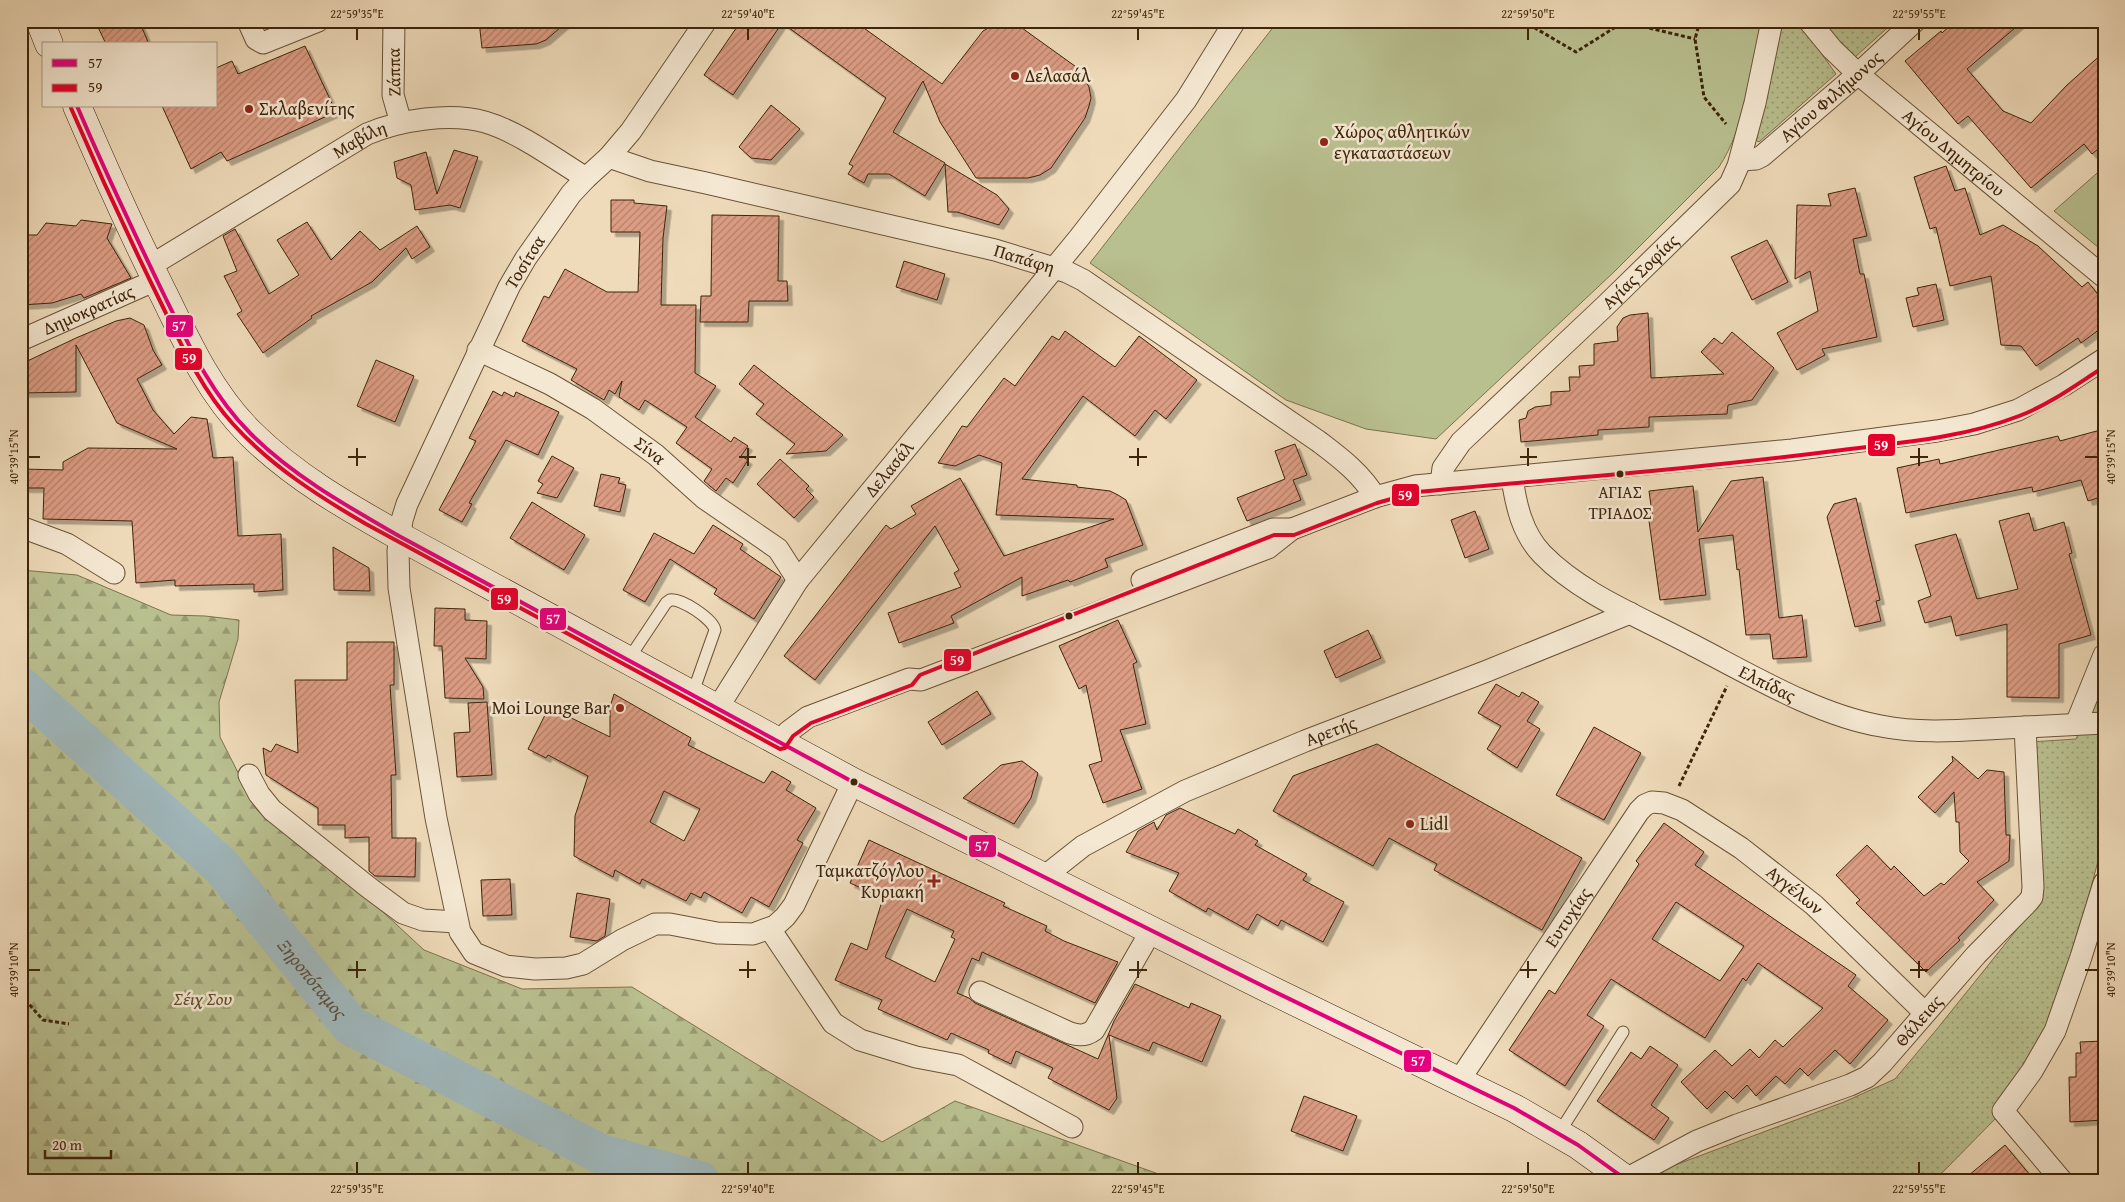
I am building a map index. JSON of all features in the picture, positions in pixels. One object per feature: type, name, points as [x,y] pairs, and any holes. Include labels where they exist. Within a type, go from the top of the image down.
[{"type":"main road","points":[[40,21],[48,42]]},
{"type":"main road","points":[[78,108],[153,273],[207,378],[230,411],[249,432],[281,461],[325,493],[399,536],[853,782],[1045,876],[1151,931],[1514,1108],[1559,1133],[1627,1180]]},
{"type":"street","points":[[248,21],[256,39],[263,43],[318,21]]},
{"type":"street","name":"Ζάππα","points":[[394,21],[393,95],[401,123]]},
{"type":"street","name":"Τοσίτσα","points":[[706,21],[631,131],[609,157],[571,194],[526,258],[509,287],[414,489],[402,520],[399,536],[399,588],[431,792],[457,922],[464,941],[474,953],[506,966],[535,969],[566,968],[583,964],[622,940],[655,924],[670,924],[702,931],[742,934],[770,929]]},
{"type":"street","name":"Δελασάλ","points":[[717,709],[798,580],[1079,238],[1186,100],[1235,21]]},
{"type":"street","name":"Αγίας Σοφίας","points":[[1441,484],[1443,468],[1461,442],[1724,191],[1734,178],[1743,150],[1772,21]]},
{"type":"street","name":"Αγίου Δημητρίου","points":[[1809,21],[1858,74],[2104,277]]},
{"type":"street","name":"Αγίου Φιλήμονος","points":[[1743,150],[1756,158],[1762,156],[1858,74],[1914,21]]},
{"type":"street","name":"Μαβίλη","points":[[153,273],[367,134],[401,123],[446,118],[485,122],[512,134],[586,178]]},
{"type":"street","name":"Παπάφη","points":[[609,157],[650,172],[706,182],[971,244],[1054,267],[1082,280],[1318,441],[1343,460],[1361,478],[1375,497]]},
{"type":"street","name":"Δημοκρατίας","points":[[21,340],[153,273]]},
{"type":"street","name":"Σίνα","points":[[478,350],[550,384],[593,409],[656,455],[704,498],[778,549],[798,580]]},
{"type":"street","points":[[781,743],[788,732],[808,717],[908,679],[921,680],[1268,548],[1292,529],[1375,497],[1415,486],[1792,450],[1946,430],[1974,424],[2018,410],[2057,390],[2104,359]]},
{"type":"street","name":"Ελπίδας","points":[[1512,478],[1517,508],[1532,542],[1542,554],[1574,579],[1630,612],[1736,668],[1818,707],[1882,727],[1934,730],[2104,723]]},
{"type":"street","points":[[21,527],[67,544],[114,573]]},
{"type":"street","name":"Αρετής","points":[[1045,876],[1083,846],[1185,791],[1305,741],[1487,671],[1630,612]]},
{"type":"street","points":[[2076,724],[2104,656]]},
{"type":"street","name":"Θάλειας","points":[[1627,1180],[1697,1142],[1859,1081],[1882,1063],[1924,1012],[2032,897],[2025,727]]},
{"type":"street","points":[[249,775],[259,794],[272,810],[389,904],[416,919],[457,922]]},
{"type":"street","points":[[853,782],[794,904],[783,920],[770,929],[833,1023],[860,1040],[916,1057],[958,1066],[1072,1127]]},
{"type":"street","name":"Αγγέλων","points":[[1645,805],[1659,802],[1670,805],[1707,825],[1785,880],[1834,924],[1924,1012]]},
{"type":"street","name":"Ευτυχίας","points":[[1458,1082],[1645,805]]},
{"type":"street","points":[[2062,1181],[2003,1111],[2032,1071],[2055,1032],[2104,883]]},
{"type":"street","points":[[980,992],[1070,1033],[1089,1034],[1094,1030],[1151,931]]},
{"type":"lane","points":[[628,660],[666,603],[670,600],[680,600],[711,622],[715,630],[692,695]]},
{"type":"lane","points":[[1559,1133],[1623,1032]]},
{"type":"path","points":[[1523,21],[1576,52],[1624,22],[1695,39]]},
{"type":"path","points":[[1700,21],[1695,39],[1704,97],[1735,135],[1743,150]]},
{"type":"path","points":[[1670,805],[1736,668]]},
{"type":"path","points":[[21,996],[43,1020],[68,1024]]},
{"type":"path","points":[[199,1181],[220,1175],[250,1181]]},
{"type":"green space","name":"Χώρος αθλητικών εγκαταστάσεων","points":[[1278,21],[1762,21],[1752,77],[1742,116],[1736,134],[1719,167],[1615,271],[1436,439],[1366,429],[1286,400],[1090,263]]},
{"type":"green space","points":[[1778,21],[1798,21],[1836,74],[1759,142],[1754,139],[1773,71]]},
{"type":"green space","points":[[1818,21],[1895,21],[1855,57]]},
{"type":"green space","points":[[2104,167],[2104,252],[2054,211]]},
{"type":"green space","name":"Σέιχ Σου","points":[[21,570],[77,575],[171,615],[239,620],[238,639],[219,702],[220,737],[257,810],[356,887],[424,950],[522,989],[632,987],[882,1142],[955,1101],[1178,1181],[21,1181]]},
{"type":"green space","points":[[2104,677],[2104,838],[2086,907],[2052,1017],[2003,1111],[1934,1181],[1647,1181],[1644,1178],[1659,1171],[1844,1102],[1895,1079],[2030,913],[2030,742],[2076,739]]},
{"type":"green space","points":[[1483,1175],[1491,1181],[1349,1181]]},
{"type":"building","points":[[95,21],[139,21],[148,42],[105,42]]},
{"type":"building","points":[[479,21],[568,21],[546,40],[536,44],[482,48]]},
{"type":"building","points":[[741,21],[854,21],[942,84],[983,31],[992,26],[1012,25],[1022,28],[1079,69],[1089,87],[1091,98],[1085,118],[1051,168],[1040,175],[1028,178],[976,178],[940,122],[923,81],[893,132],[945,163],[925,196],[889,174],[868,174],[864,183],[848,174],[853,166],[849,164],[886,98],[782,23],[733,95],[704,75]]},
{"type":"building","points":[[1955,21],[2023,21],[1967,69],[2003,111],[2031,123],[2067,85],[2104,52],[2104,144],[2092,154],[2084,144],[2031,188],[1968,116],[1958,124],[1905,61]]},
{"type":"building","name":"Σκλαβενίτης","points":[[305,46],[336,112],[227,161],[221,152],[191,169],[163,108],[218,108],[218,67],[232,61],[238,74]]},
{"type":"building","points":[[771,105],[800,129],[771,160],[751,158],[739,147]]},
{"type":"building","points":[[454,150],[478,157],[460,208],[450,205],[415,210],[411,185],[397,178],[394,162],[426,152],[437,194]]},
{"type":"building","points":[[945,164],[997,195],[1009,209],[999,225],[957,212],[948,212]]},
{"type":"building","points":[[1946,166],[1955,191],[1965,188],[1980,235],[2003,225],[2038,246],[2082,287],[2088,282],[2104,302],[2104,326],[2081,343],[2078,338],[2036,366],[2021,346],[2001,345],[1991,276],[1950,286],[1936,227],[1930,229],[1914,177]]},
{"type":"building","points":[[1855,188],[1867,236],[1853,239],[1860,274],[1864,274],[1877,337],[1822,349],[1825,355],[1797,370],[1777,333],[1818,311],[1810,271],[1795,279],[1797,205],[1831,206],[1828,194]]},
{"type":"building","points":[[611,200],[634,200],[634,203],[667,206],[663,238],[661,305],[696,305],[695,373],[716,386],[695,417],[731,442],[734,437],[748,446],[741,456],[748,460],[733,483],[726,478],[716,491],[704,481],[712,469],[676,443],[687,427],[645,400],[639,410],[619,397],[622,381],[615,394],[609,390],[604,400],[571,380],[577,369],[522,341],[544,296],[549,298],[565,269],[607,292],[638,292],[640,232],[611,232]]},
{"type":"building","points":[[712,215],[779,216],[778,281],[787,281],[788,301],[749,301],[748,322],[700,322],[701,296],[711,296]]},
{"type":"building","points":[[81,220],[112,224],[107,238],[131,278],[84,298],[81,294],[52,303],[21,305],[21,235],[37,235],[46,223],[76,226]]},
{"type":"building","points":[[307,222],[331,260],[360,231],[380,250],[417,226],[430,247],[412,259],[406,248],[372,282],[311,316],[312,318],[263,353],[237,314],[242,311],[224,276],[237,271],[223,236],[235,229],[269,294],[299,275],[277,240]]},
{"type":"building","points":[[1767,240],[1788,282],[1752,300],[1731,257]]},
{"type":"building","points":[[904,261],[945,274],[937,300],[896,287]]},
{"type":"building","points":[[1936,284],[1944,320],[1913,327],[1906,298],[1919,295],[1917,288]]},
{"type":"building","points":[[1648,313],[1651,378],[1724,374],[1701,352],[1714,338],[1722,344],[1732,332],[1774,368],[1752,400],[1728,405],[1727,414],[1649,417],[1649,427],[1598,430],[1598,435],[1521,442],[1519,420],[1526,418],[1528,411],[1535,407],[1551,405],[1551,392],[1570,391],[1569,377],[1580,377],[1579,366],[1594,365],[1594,344],[1618,341],[1617,327],[1623,318],[1630,315]]},
{"type":"building","points":[[130,318],[144,325],[153,350],[162,365],[137,379],[153,410],[174,434],[191,417],[207,419],[213,458],[233,457],[238,536],[281,534],[283,590],[254,592],[254,584],[175,586],[175,580],[136,583],[132,521],[43,519],[44,488],[21,488],[21,469],[63,470],[63,462],[88,448],[177,449],[117,423],[76,345],[76,392],[21,393],[21,364],[116,321]]},
{"type":"building","points":[[1065,331],[1115,367],[1139,336],[1197,380],[1166,419],[1155,410],[1135,436],[1083,396],[1022,479],[1077,485],[1077,487],[1110,491],[1118,495],[1126,500],[1143,545],[1105,559],[1108,567],[1070,582],[1068,580],[1022,596],[1022,577],[951,616],[954,623],[899,643],[888,613],[961,587],[954,573],[959,570],[935,526],[815,680],[784,656],[886,525],[891,529],[916,514],[911,506],[960,478],[1004,556],[1114,519],[996,515],[1002,463],[979,455],[955,466],[938,463],[962,426],[967,427],[1004,378],[1015,386],[1052,336],[1059,340]]},
{"type":"building","points":[[376,360],[414,376],[395,422],[357,406]]},
{"type":"building","points":[[754,365],[843,435],[826,451],[786,454],[795,444],[756,414],[764,404],[739,384]]},
{"type":"building","points":[[493,391],[502,396],[504,392],[514,397],[516,392],[559,412],[538,455],[506,440],[469,503],[472,504],[462,522],[439,510],[476,441],[469,438]]},
{"type":"building","points":[[2104,429],[2104,496],[2088,501],[2081,480],[2033,492],[2032,487],[1906,513],[1897,468],[1939,459],[1940,464],[2058,436],[2060,441]]},
{"type":"building","points":[[1295,444],[1307,475],[1293,480],[1301,500],[1247,521],[1237,498],[1285,479],[1275,451]]},
{"type":"building","points":[[552,456],[574,468],[557,498],[537,493],[543,484],[538,481]]},
{"type":"building","points":[[780,459],[809,486],[806,489],[814,497],[794,518],[757,484]]},
{"type":"building","points":[[601,474],[620,478],[618,483],[626,485],[620,512],[594,506]]},
{"type":"building","points":[[1763,477],[1779,618],[1802,615],[1807,657],[1773,659],[1770,634],[1746,635],[1739,569],[1737,570],[1733,535],[1699,539],[1706,595],[1660,600],[1649,521],[1653,520],[1649,491],[1693,486],[1698,532],[1731,481]]},
{"type":"building","points":[[1856,498],[1880,600],[1876,601],[1881,621],[1855,627],[1827,517],[1834,504]]},
{"type":"building","points":[[532,502],[585,535],[564,570],[510,538]]},
{"type":"building","points":[[1475,511],[1489,549],[1465,558],[1451,520]]},
{"type":"building","points":[[2029,513],[2034,531],[2064,522],[2072,553],[2069,554],[2091,635],[2059,644],[2059,698],[2007,697],[2007,624],[1956,636],[1951,616],[1925,623],[1918,601],[1931,596],[1915,545],[1956,534],[1977,599],[2018,589],[1999,521]]},
{"type":"building","points":[[713,525],[743,544],[740,549],[781,577],[754,619],[714,594],[717,589],[670,559],[645,602],[623,590],[654,533],[694,554]]},
{"type":"building","points":[[333,547],[369,568],[370,591],[334,590]]},
{"type":"building","points":[[435,608],[465,609],[465,620],[487,621],[486,659],[465,658],[483,687],[484,699],[445,698],[442,646],[434,646]]},
{"type":"building","points":[[1118,620],[1137,662],[1133,664],[1146,724],[1120,730],[1142,789],[1103,803],[1089,765],[1102,761],[1086,685],[1079,689],[1059,646]]},
{"type":"building","points":[[1368,630],[1381,658],[1336,678],[1324,651]]},
{"type":"building","points":[[347,642],[394,642],[394,685],[390,685],[396,775],[391,775],[392,838],[416,838],[415,877],[375,876],[369,871],[369,837],[345,838],[345,825],[318,825],[318,808],[266,775],[263,748],[271,752],[276,744],[298,753],[295,680],[347,680]]},
{"type":"building","points":[[1496,684],[1519,697],[1522,692],[1539,702],[1527,721],[1540,729],[1517,768],[1487,749],[1501,726],[1478,713]]},
{"type":"building","points":[[977,691],[991,714],[942,745],[928,722]]},
{"type":"building","points":[[614,694],[691,738],[688,745],[764,783],[772,771],[791,782],[786,790],[816,808],[797,840],[803,843],[769,907],[751,897],[742,913],[704,892],[701,898],[691,893],[686,901],[642,879],[640,884],[615,870],[613,877],[574,856],[575,816],[588,776],[548,755],[546,758],[528,749],[549,707],[610,737],[610,707]],"holes":[[[664,791],[700,809],[684,841],[650,822]]]},
{"type":"building","points":[[487,702],[492,775],[457,777],[454,733],[470,732],[468,703]]},
{"type":"building","points":[[1594,727],[1641,753],[1604,820],[1556,795]]},
{"type":"building","name":"Lidl","points":[[1377,744],[1582,858],[1542,930],[1434,870],[1437,864],[1389,838],[1373,866],[1273,811],[1293,776]]},
{"type":"building","points":[[1952,756],[1978,779],[1987,770],[2004,772],[2006,835],[2010,835],[2009,861],[1977,882],[1994,900],[1958,938],[1960,940],[1926,972],[1856,903],[1860,900],[1836,875],[1867,845],[1891,870],[1894,866],[1924,896],[1941,883],[1944,885],[1969,861],[1960,852],[1959,822],[1956,822],[1954,792],[1935,813],[1918,797],[1953,761]]},
{"type":"building","points":[[1022,761],[1038,773],[1031,798],[1014,824],[963,798],[1001,765]]},
{"type":"building","points":[[1180,808],[1235,834],[1238,829],[1258,841],[1255,845],[1307,874],[1303,880],[1344,902],[1323,942],[1281,920],[1278,926],[1257,914],[1248,930],[1208,908],[1206,912],[1169,891],[1179,873],[1126,852],[1138,831],[1154,822],[1157,830],[1166,815]]},
{"type":"building","points":[[1664,823],[1704,852],[1695,865],[1856,975],[1848,986],[1888,1020],[1850,1064],[1835,1050],[1808,1076],[1800,1068],[1785,1084],[1776,1076],[1756,1096],[1747,1085],[1733,1099],[1725,1091],[1707,1109],[1681,1082],[1715,1050],[1732,1066],[1750,1049],[1759,1058],[1775,1040],[1783,1047],[1823,1008],[1758,963],[1746,981],[1743,978],[1705,1038],[1611,979],[1587,1015],[1604,1026],[1565,1086],[1509,1050],[1549,990],[1555,994],[1639,864],[1636,861]],"holes":[[[1676,902],[1744,946],[1720,981],[1652,939]]]},
{"type":"building","points":[[869,840],[1005,903],[1003,906],[1047,926],[1045,931],[1064,941],[1118,962],[1095,1003],[982,952],[979,961],[972,958],[957,993],[1098,1059],[1114,1021],[1135,984],[1189,1008],[1191,1003],[1221,1016],[1202,1062],[1153,1042],[1149,1051],[1109,1035],[1117,1098],[1109,1110],[1048,1078],[1053,1068],[1016,1051],[1011,1064],[988,1053],[989,1050],[951,1033],[947,1040],[878,1009],[882,1000],[835,980],[851,943],[867,950],[883,898],[850,883]],"holes":[[[907,909],[954,931],[951,937],[955,939],[935,982],[885,957]]]},
{"type":"building","points":[[510,879],[512,915],[483,916],[481,880]]},
{"type":"building","points":[[577,893],[610,899],[605,936],[597,941],[570,937]]},
{"type":"building","points":[[2104,1041],[2104,1120],[2070,1122],[2069,1077],[2076,1077],[2076,1053],[2081,1053],[2080,1042]]},
{"type":"building","points":[[1650,1046],[1678,1065],[1651,1105],[1669,1118],[1654,1140],[1597,1101],[1631,1052],[1641,1059]]},
{"type":"building","points":[[1304,1096],[1357,1116],[1343,1151],[1291,1131]]},
{"type":"building","points":[[2005,1145],[2035,1181],[1962,1181]]},
{"type":"waterway","name":"Ξηροπόταμος","points":[[21,687],[221,866],[351,1026],[601,1154],[700,1181]]},
{"type":"transit line","name":"59","points":[[71,108],[92,157],[192,366],[211,396],[233,424],[263,453],[313,491],[366,524],[780,749],[785,748],[793,736],[811,723],[912,685],[920,675],[1274,535],[1294,535],[1377,503],[1416,492],[1730,463],[1951,435],[1997,424],[2019,416],[2063,394],[2104,367]]},
{"type":"transit line","name":"57","points":[[78,108],[143,251],[202,369],[236,418],[267,449],[302,477],[340,502],[399,536],[853,782],[1269,989],[1514,1108],[1578,1145],[1628,1181]]},
{"type":"place","name":"Δελασάλ","points":[[1015,76]]},
{"type":"place","name":"Σκλαβενίτης","points":[[249,109]]},
{"type":"place","name":"Χώρος αθλητικών εγκαταστάσεων","points":[[1324,142]]},
{"type":"place","name":"ΑΓΙΑΣ ΤΡΙΑΔΟΣ","points":[[1620,474]]},
{"type":"place","name":"Moi Lounge Bar","points":[[620,708]]},
{"type":"place","name":"Lidl","points":[[1410,824]]},
{"type":"place","name":"Ταμκατζόγλου Κυριακή","points":[[934,881]]}]
